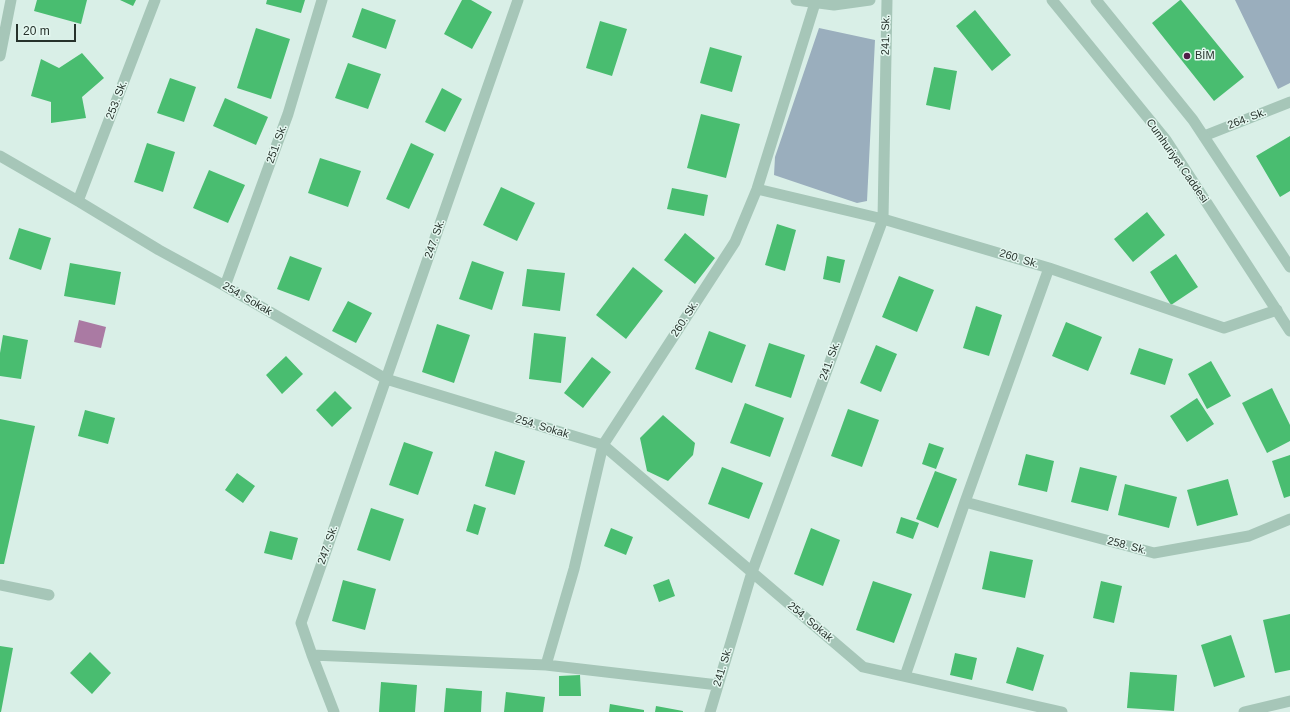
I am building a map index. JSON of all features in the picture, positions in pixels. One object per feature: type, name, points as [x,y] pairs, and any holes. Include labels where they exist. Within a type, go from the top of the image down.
[{"type":"street","points":[[0,56],[12,0]]},
{"type":"street","name":"253. Sk.","points":[[78,201],[155,0]]},
{"type":"street","name":"251. Sk.","points":[[225,286],[288,114],[322,0]]},
{"type":"street","name":"247. Sk.","points":[[334,712],[312,655],[302,623],[518,0]]},
{"type":"street","points":[[796,0],[834,5],[870,0]]},
{"type":"street","name":"241. Sk.","points":[[710,712],[752,572],[883,219],[887,0]]},
{"type":"street","name":"Cumhuriyet Caddesi","points":[[1052,0],[1166,140],[1290,331]]},
{"type":"street","points":[[1096,0],[1194,120],[1290,267]]},
{"type":"street","name":"260. Sk.","points":[[603,445],[735,242],[757,189],[815,3]]},
{"type":"street","name":"264. Sk.","points":[[1204,136],[1290,102]]},
{"type":"street","name":"254. Sokak","points":[[0,156],[78,201],[158,250],[225,286],[386,379],[603,445],[863,667],[1062,712]]},
{"type":"street","name":"260. Sk.","points":[[757,189],[883,219],[1049,268],[1224,328],[1277,310]]},
{"type":"street","points":[[904,676],[1049,268]]},
{"type":"street","points":[[546,664],[574,569],[603,445]]},
{"type":"street","name":"258. Sk.","points":[[965,502],[1154,553],[1250,536],[1290,519]]},
{"type":"street","points":[[0,585],[49,595]]},
{"type":"street","points":[[312,655],[546,664],[718,685]]},
{"type":"street","points":[[1244,712],[1290,701]]},
{"type":"shaded area","points":[[1235,0],[1290,0],[1290,83],[1278,89]]},
{"type":"shaded area","points":[[819,28],[875,40],[867,201],[857,203],[774,175],[775,157]]},
{"type":"shaded area","points":[[79,320],[106,327],[101,348],[74,342]]},
{"type":"building","points":[[37,0],[87,0],[81,24],[34,11]]},
{"type":"building","points":[[120,0],[136,0],[133,6]]},
{"type":"building","points":[[267,0],[305,0],[301,13],[266,4]]},
{"type":"building","points":[[462,0],[471,0],[492,12],[472,49],[444,34]]},
{"type":"building","points":[[1180,0],[1244,77],[1214,101],[1152,23]]},
{"type":"building","points":[[362,8],[396,20],[386,49],[352,37]]},
{"type":"building","points":[[975,10],[1011,55],[992,71],[956,26]]},
{"type":"building","points":[[600,21],[627,29],[612,76],[586,68]]},
{"type":"building","points":[[256,28],[290,39],[271,99],[237,88]]},
{"type":"building","points":[[710,47],[742,56],[732,92],[700,83]]},
{"type":"building","points":[[82,53],[104,78],[82,97],[86,118],[51,123],[51,102],[31,96],[41,59],[59,68]]},
{"type":"building","points":[[348,63],[381,74],[368,109],[335,98]]},
{"type":"building","points":[[934,67],[957,71],[950,110],[926,105]]},
{"type":"building","points":[[170,78],[196,87],[184,122],[157,113]]},
{"type":"building","points":[[442,88],[462,99],[445,132],[425,122]]},
{"type":"building","points":[[225,98],[268,117],[256,145],[213,126]]},
{"type":"building","points":[[701,114],[740,124],[726,178],[687,168]]},
{"type":"building","points":[[1290,136],[1290,191],[1280,197],[1256,156]]},
{"type":"building","points":[[147,143],[175,152],[163,192],[134,182]]},
{"type":"building","points":[[411,143],[434,154],[409,209],[386,199]]},
{"type":"building","points":[[320,158],[361,171],[348,207],[308,193]]},
{"type":"building","points":[[209,170],[245,185],[228,223],[193,208]]},
{"type":"building","points":[[501,187],[535,203],[517,241],[483,225]]},
{"type":"building","points":[[672,188],[708,195],[704,216],[667,209]]},
{"type":"building","points":[[1147,212],[1165,235],[1133,262],[1114,239]]},
{"type":"building","points":[[777,224],[796,230],[785,271],[765,265]]},
{"type":"building","points":[[19,228],[51,238],[41,270],[9,259]]},
{"type":"building","points":[[685,233],[715,258],[695,284],[664,260]]},
{"type":"building","points":[[1176,254],[1198,287],[1171,305],[1150,272]]},
{"type":"building","points":[[290,256],[322,268],[309,301],[277,289]]},
{"type":"building","points":[[827,256],[845,260],[840,283],[823,279]]},
{"type":"building","points":[[472,261],[504,272],[492,310],[459,299]]},
{"type":"building","points":[[70,263],[121,272],[115,305],[64,296]]},
{"type":"building","points":[[633,267],[663,291],[626,339],[596,315]]},
{"type":"building","points":[[527,269],[565,273],[560,311],[522,306]]},
{"type":"building","points":[[899,276],[934,290],[917,332],[882,317]]},
{"type":"building","points":[[348,301],[372,313],[356,343],[332,331]]},
{"type":"building","points":[[976,306],[1002,315],[989,356],[963,348]]},
{"type":"building","points":[[1066,322],[1102,337],[1088,371],[1052,356]]},
{"type":"building","points":[[437,324],[470,335],[454,383],[422,372]]},
{"type":"building","points":[[709,331],[746,345],[732,383],[695,369]]},
{"type":"building","points":[[534,333],[566,337],[561,383],[529,379]]},
{"type":"building","points":[[3,335],[28,340],[21,379],[0,376],[0,353]]},
{"type":"building","points":[[769,343],[805,355],[791,398],[755,386]]},
{"type":"building","points":[[876,345],[897,354],[881,392],[860,383]]},
{"type":"building","points":[[1139,348],[1173,359],[1165,385],[1130,374]]},
{"type":"building","points":[[286,356],[303,374],[282,394],[266,375]]},
{"type":"building","points":[[592,357],[611,372],[583,408],[564,393]]},
{"type":"building","points":[[1211,361],[1231,396],[1207,409],[1188,374]]},
{"type":"building","points":[[1272,388],[1290,425],[1290,441],[1267,453],[1242,403]]},
{"type":"building","points":[[335,391],[352,408],[332,427],[316,410]]},
{"type":"building","points":[[1197,398],[1214,424],[1187,442],[1170,416]]},
{"type":"building","points":[[745,403],[784,418],[770,457],[730,443]]},
{"type":"building","points":[[848,409],[879,420],[862,467],[831,456]]},
{"type":"building","points":[[85,410],[115,418],[108,444],[78,436]]},
{"type":"building","points":[[663,415],[695,443],[693,455],[668,481],[647,471],[640,438]]},
{"type":"building","points":[[0,419],[35,426],[4,564],[0,564]]},
{"type":"building","points":[[404,442],[433,452],[418,495],[389,485]]},
{"type":"building","points":[[929,443],[944,448],[936,469],[922,464]]},
{"type":"building","points":[[495,451],[525,461],[515,495],[485,486]]},
{"type":"building","points":[[1026,454],[1054,461],[1047,492],[1018,485]]},
{"type":"building","points":[[1290,455],[1290,496],[1284,498],[1272,461]]},
{"type":"building","points":[[722,467],[763,483],[749,519],[708,504]]},
{"type":"building","points":[[1080,467],[1117,476],[1108,511],[1071,502]]},
{"type":"building","points":[[935,471],[957,479],[938,528],[916,519]]},
{"type":"building","points":[[237,473],[255,486],[243,503],[225,490]]},
{"type":"building","points":[[1228,479],[1238,515],[1197,526],[1187,490]]},
{"type":"building","points":[[1125,484],[1177,497],[1169,528],[1118,515]]},
{"type":"building","points":[[474,504],[486,508],[478,535],[466,531]]},
{"type":"building","points":[[371,508],[404,519],[390,561],[357,550]]},
{"type":"building","points":[[901,517],[919,523],[913,539],[896,533]]},
{"type":"building","points":[[611,528],[633,537],[626,555],[604,546]]},
{"type":"building","points":[[811,528],[840,540],[823,586],[794,574]]},
{"type":"building","points":[[270,531],[298,538],[292,560],[264,553]]},
{"type":"building","points":[[990,551],[1033,560],[1025,598],[982,589]]},
{"type":"building","points":[[669,579],[675,596],[659,602],[653,585]]},
{"type":"building","points":[[343,580],[376,589],[365,630],[332,621]]},
{"type":"building","points":[[873,581],[912,594],[894,643],[856,630]]},
{"type":"building","points":[[1101,581],[1122,586],[1114,623],[1093,618]]},
{"type":"building","points":[[1290,614],[1290,670],[1275,673],[1263,620]]},
{"type":"building","points":[[1231,635],[1245,677],[1214,687],[1201,645]]},
{"type":"building","points":[[0,646],[13,648],[1,712],[0,712]]},
{"type":"building","points":[[1017,647],[1044,655],[1033,691],[1006,683]]},
{"type":"building","points":[[90,652],[111,673],[92,694],[70,673]]},
{"type":"building","points":[[955,653],[977,658],[972,680],[950,675]]},
{"type":"building","points":[[1130,672],[1177,675],[1174,711],[1127,708]]},
{"type":"building","points":[[580,675],[581,696],[559,696],[559,676]]},
{"type":"building","points":[[381,682],[417,685],[415,712],[379,712]]},
{"type":"building","points":[[446,688],[482,691],[481,712],[444,712]]},
{"type":"building","points":[[506,692],[545,697],[543,712],[504,712]]},
{"type":"building","points":[[610,704],[644,710],[644,712],[609,712]]},
{"type":"building","points":[[656,706],[683,711],[683,712],[655,712]]},
{"type":"place","name":"BİM","points":[[1187,56]]}]
